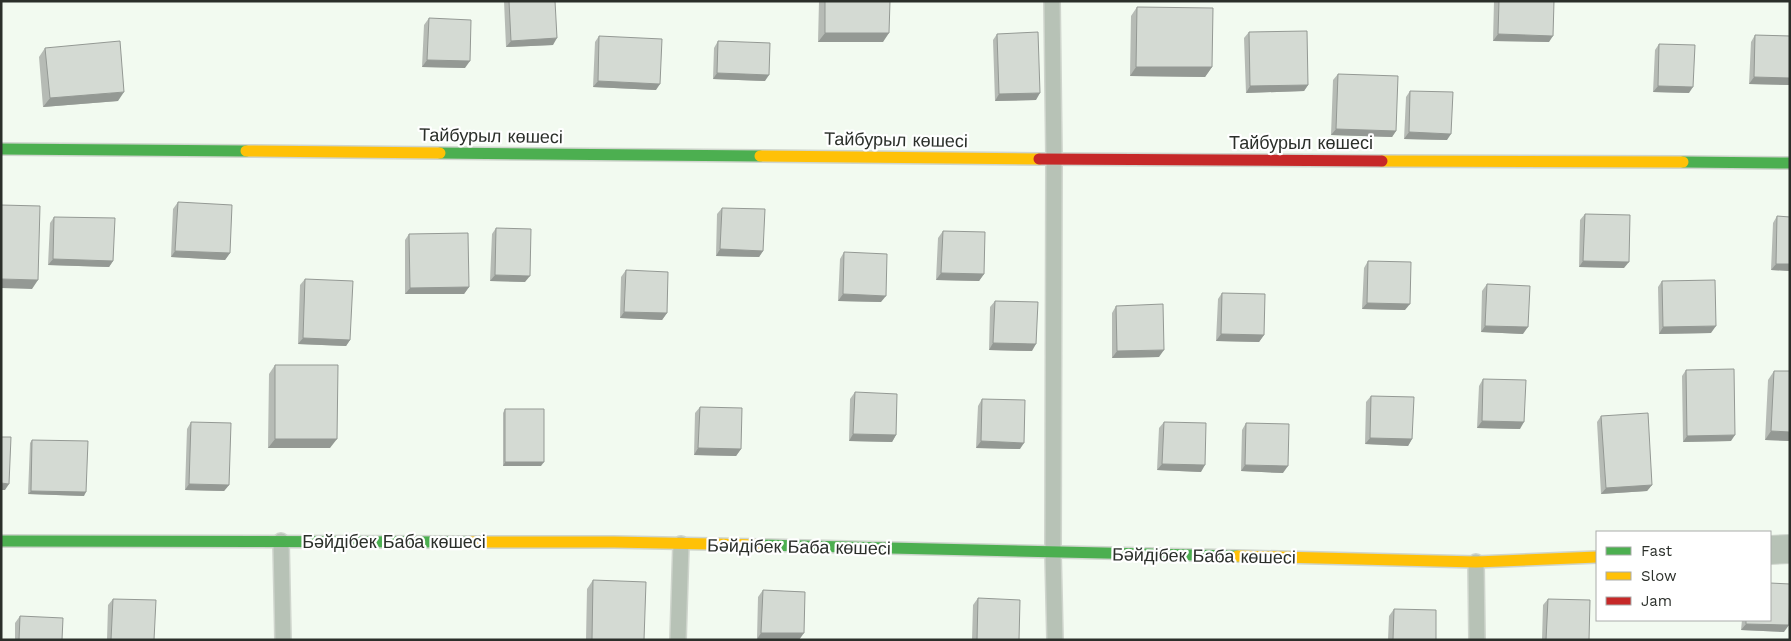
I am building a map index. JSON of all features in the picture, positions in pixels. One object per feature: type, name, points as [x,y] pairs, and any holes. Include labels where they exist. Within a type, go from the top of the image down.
[{"type":"street","name":"Тайбурыл көшесі","points":[[1,149],[1054,159],[1790,163]]},
{"type":"street","name":"Бәйдібек Баба көшесі","points":[[1,541],[614,542],[1476,562],[1596,557]]},
{"type":"street","points":[[1771,550],[1790,550]]},
{"type":"lane","points":[[1052,1],[1054,159],[1052,553],[1055,640]]},
{"type":"lane","points":[[281,541],[283,640]]},
{"type":"lane","points":[[678,640],[681,544]]},
{"type":"lane","points":[[1476,562],[1477,640]]},
{"type":"building","points":[[509,1],[555,1],[557,38],[511,41]]},
{"type":"building","points":[[825,1],[890,1],[889,33],[825,33]]},
{"type":"building","points":[[1499,1],[1554,1],[1553,36],[1498,34]]},
{"type":"building","points":[[1137,7],[1213,8],[1212,67],[1136,67]]},
{"type":"building","points":[[429,18],[471,20],[470,61],[427,60]]},
{"type":"building","points":[[1307,31],[1308,85],[1250,86],[1249,32]]},
{"type":"building","points":[[1038,32],[1040,93],[999,94],[997,34]]},
{"type":"building","points":[[1755,35],[1790,36],[1790,78],[1754,77]]},
{"type":"building","points":[[599,36],[662,39],[660,84],[598,81]]},
{"type":"building","points":[[120,41],[124,92],[50,98],[45,48]]},
{"type":"building","points":[[718,41],[770,43],[769,75],[717,73]]},
{"type":"building","points":[[1659,44],[1695,45],[1693,87],[1658,86]]},
{"type":"building","points":[[1338,74],[1398,76],[1396,131],[1336,129]]},
{"type":"building","points":[[1410,91],[1453,92],[1451,134],[1409,132]]},
{"type":"building","points":[[178,202],[232,205],[230,253],[175,251]]},
{"type":"building","points":[[1,205],[40,206],[38,280],[1,279]]},
{"type":"building","points":[[722,208],[765,209],[763,251],[720,249]]},
{"type":"building","points":[[1585,214],[1630,215],[1629,262],[1583,261]]},
{"type":"building","points":[[1777,216],[1790,217],[1790,264],[1776,264]]},
{"type":"building","points":[[54,217],[115,218],[113,261],[53,259]]},
{"type":"building","points":[[496,228],[531,229],[530,276],[495,275]]},
{"type":"building","points":[[943,231],[985,232],[984,274],[941,273]]},
{"type":"building","points":[[468,233],[469,287],[410,288],[409,234]]},
{"type":"building","points":[[844,252],[887,254],[886,296],[843,294]]},
{"type":"building","points":[[1368,261],[1411,262],[1410,304],[1367,303]]},
{"type":"building","points":[[626,270],[668,272],[667,313],[624,312]]},
{"type":"building","points":[[305,279],[353,281],[350,340],[303,338]]},
{"type":"building","points":[[1715,280],[1716,326],[1663,327],[1662,281]]},
{"type":"building","points":[[1487,284],[1530,286],[1528,327],[1485,326]]},
{"type":"building","points":[[1222,293],[1265,294],[1264,335],[1221,334]]},
{"type":"building","points":[[995,301],[1038,302],[1036,344],[993,343]]},
{"type":"building","points":[[1163,304],[1164,350],[1117,351],[1116,306]]},
{"type":"building","points":[[275,365],[338,365],[337,439],[275,439]]},
{"type":"building","points":[[1734,369],[1735,435],[1687,436],[1686,370]]},
{"type":"building","points":[[1774,371],[1790,371],[1790,432],[1771,431]]},
{"type":"building","points":[[1483,379],[1526,380],[1524,422],[1482,421]]},
{"type":"building","points":[[855,392],[897,394],[896,435],[853,434]]},
{"type":"building","points":[[1371,396],[1414,397],[1412,439],[1370,438]]},
{"type":"building","points":[[982,399],[1025,400],[1024,443],[981,441]]},
{"type":"building","points":[[700,407],[742,408],[741,449],[698,448]]},
{"type":"building","points":[[505,409],[544,409],[544,462],[505,462]]},
{"type":"building","points":[[1648,413],[1652,485],[1606,488],[1601,416]]},
{"type":"building","points":[[191,422],[231,423],[229,485],[189,484]]},
{"type":"building","points":[[1164,422],[1206,423],[1205,465],[1162,464]]},
{"type":"building","points":[[1246,423],[1289,424],[1288,466],[1245,465]]},
{"type":"building","points":[[1,437],[11,437],[9,484],[1,483]]},
{"type":"building","points":[[32,440],[88,441],[86,492],[31,491]]},
{"type":"building","points":[[593,580],[646,582],[644,640],[592,640]]},
{"type":"building","points":[[1771,583],[1790,584],[1789,625],[1746,624],[1746,621],[1771,621]]},
{"type":"building","points":[[763,590],[805,592],[804,633],[761,633]]},
{"type":"building","points":[[978,598],[1020,600],[1019,640],[977,640]]},
{"type":"building","points":[[113,599],[156,600],[154,640],[111,640]]},
{"type":"building","points":[[1548,599],[1590,600],[1589,640],[1546,640]]},
{"type":"building","points":[[1394,609],[1436,610],[1436,640],[1393,640]]},
{"type":"building","points":[[20,616],[63,618],[62,640],[19,640]]},
{"type":"traffic: fast","points":[[1,149],[246,151]]},
{"type":"traffic: fast","points":[[440,153],[760,156]]},
{"type":"traffic: fast","points":[[1683,162],[1790,163]]},
{"type":"traffic: fast","points":[[1,541],[467,542]]},
{"type":"traffic: fast","points":[[760,545],[1237,556]]},
{"type":"traffic: slow","points":[[246,151],[440,153]]},
{"type":"traffic: slow","points":[[760,156],[1039,159]]},
{"type":"traffic: slow","points":[[1382,161],[1683,162]]},
{"type":"traffic: slow","points":[[467,542],[614,542],[760,545]]},
{"type":"traffic: slow","points":[[1237,556],[1476,562],[1596,557]]},
{"type":"traffic: jam","points":[[1039,159],[1382,161]]}]
